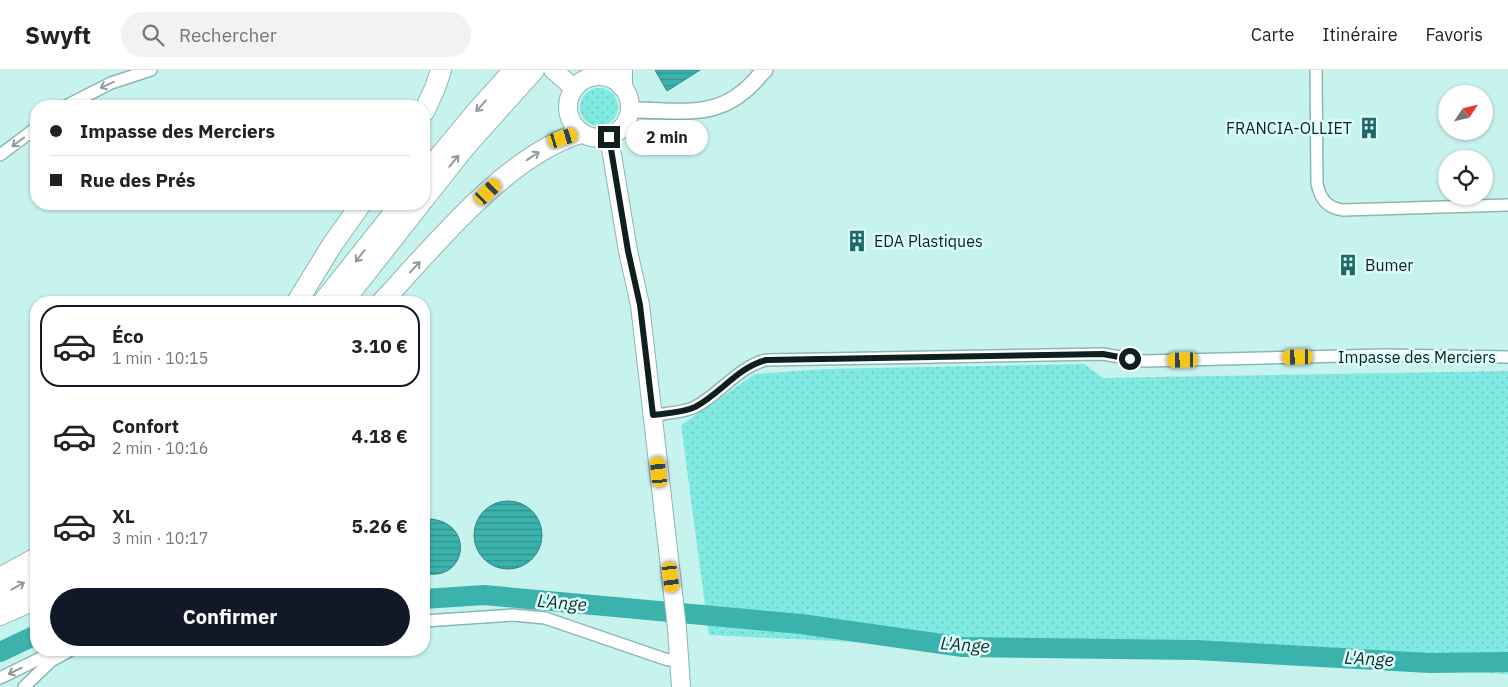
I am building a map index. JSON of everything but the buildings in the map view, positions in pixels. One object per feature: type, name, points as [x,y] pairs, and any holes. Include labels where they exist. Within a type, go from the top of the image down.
[{"type":"highway","points":[[430,100],[441,70]]},
{"type":"highway","points":[[430,168],[476,111],[514,70]]},
{"type":"highway","points":[[430,192],[476,135],[534,70]]},
{"type":"highway","points":[[388,296],[465,214],[496,185],[544,149],[563,138],[581,133]]},
{"type":"highway","points":[[300,296],[332,245],[358,210]]},
{"type":"highway","points":[[328,296],[396,210]]},
{"type":"highway","points":[[348,296],[415,210]]},
{"type":"highway","points":[[0,578],[30,561]]},
{"type":"highway","points":[[0,596],[30,579]]},
{"type":"highway","points":[[0,615],[30,602]]},
{"type":"main road","points":[[553,70],[574,88]]},
{"type":"main road","points":[[630,110],[682,112],[701,111],[720,106],[743,92],[765,70]]},
{"type":"main road","points":[[599,76],[622,78],[630,110],[625,125],[609,137],[597,138],[581,133],[572,123],[568,114],[568,104],[574,88],[583,81],[599,76]]},
{"type":"main road","points":[[609,137],[628,251],[640,305],[681,662],[681,687]]},
{"type":"street","points":[[78,100],[111,83],[151,70]]},
{"type":"street","points":[[1316,70],[1317,183],[1324,203],[1334,209],[1343,210],[1508,205]]},
{"type":"street","points":[[0,155],[30,132]]},
{"type":"street","name":"Impasse des Merciers","points":[[653,415],[678,412],[696,406],[751,365],[766,360],[1103,354],[1144,361],[1384,355],[1508,357]]},
{"type":"street","points":[[430,621],[513,615],[545,618],[665,659],[681,662]]},
{"type":"street","points":[[0,678],[47,656]]},
{"type":"street","points":[[24,687],[51,661],[60,656]]},
{"type":"shaded area","points":[[655,70],[700,70],[667,91]]},
{"type":"shaded area","points":[[599,88],[613,93],[618,107],[613,121],[599,126],[585,121],[580,107],[585,93]]},
{"type":"shaded area","points":[[1084,364],[1103,378],[1508,371],[1508,674],[709,635],[681,425],[755,374],[825,369]]},
{"type":"shaded area","points":[[501,501],[515,501],[527,506],[537,516],[542,528],[542,542],[537,554],[527,564],[515,569],[501,569],[489,564],[479,554],[474,542],[474,528],[479,516],[489,506]]},
{"type":"shaded area","points":[[430,519],[445,523],[455,531],[460,541],[460,552],[457,562],[449,569],[438,574],[430,573]]},
{"type":"waterway","name":"L'Ange","points":[[430,599],[484,595],[801,624],[963,647],[1196,650],[1430,663],[1508,662]]},
{"type":"waterway","name":"L'Ange","points":[[0,652],[30,638]]},
{"type":"place","name":"FRANCIA-OLLIET","points":[[1369,128]]},
{"type":"place","name":"EDA Plastiques","points":[[857,241]]},
{"type":"place","name":"Bumer","points":[[1348,265]]},
{"type":"route","points":[[609,137],[628,251],[640,305],[653,415],[688,410],[751,365],[766,360],[1103,354],[1130,359]]}]
